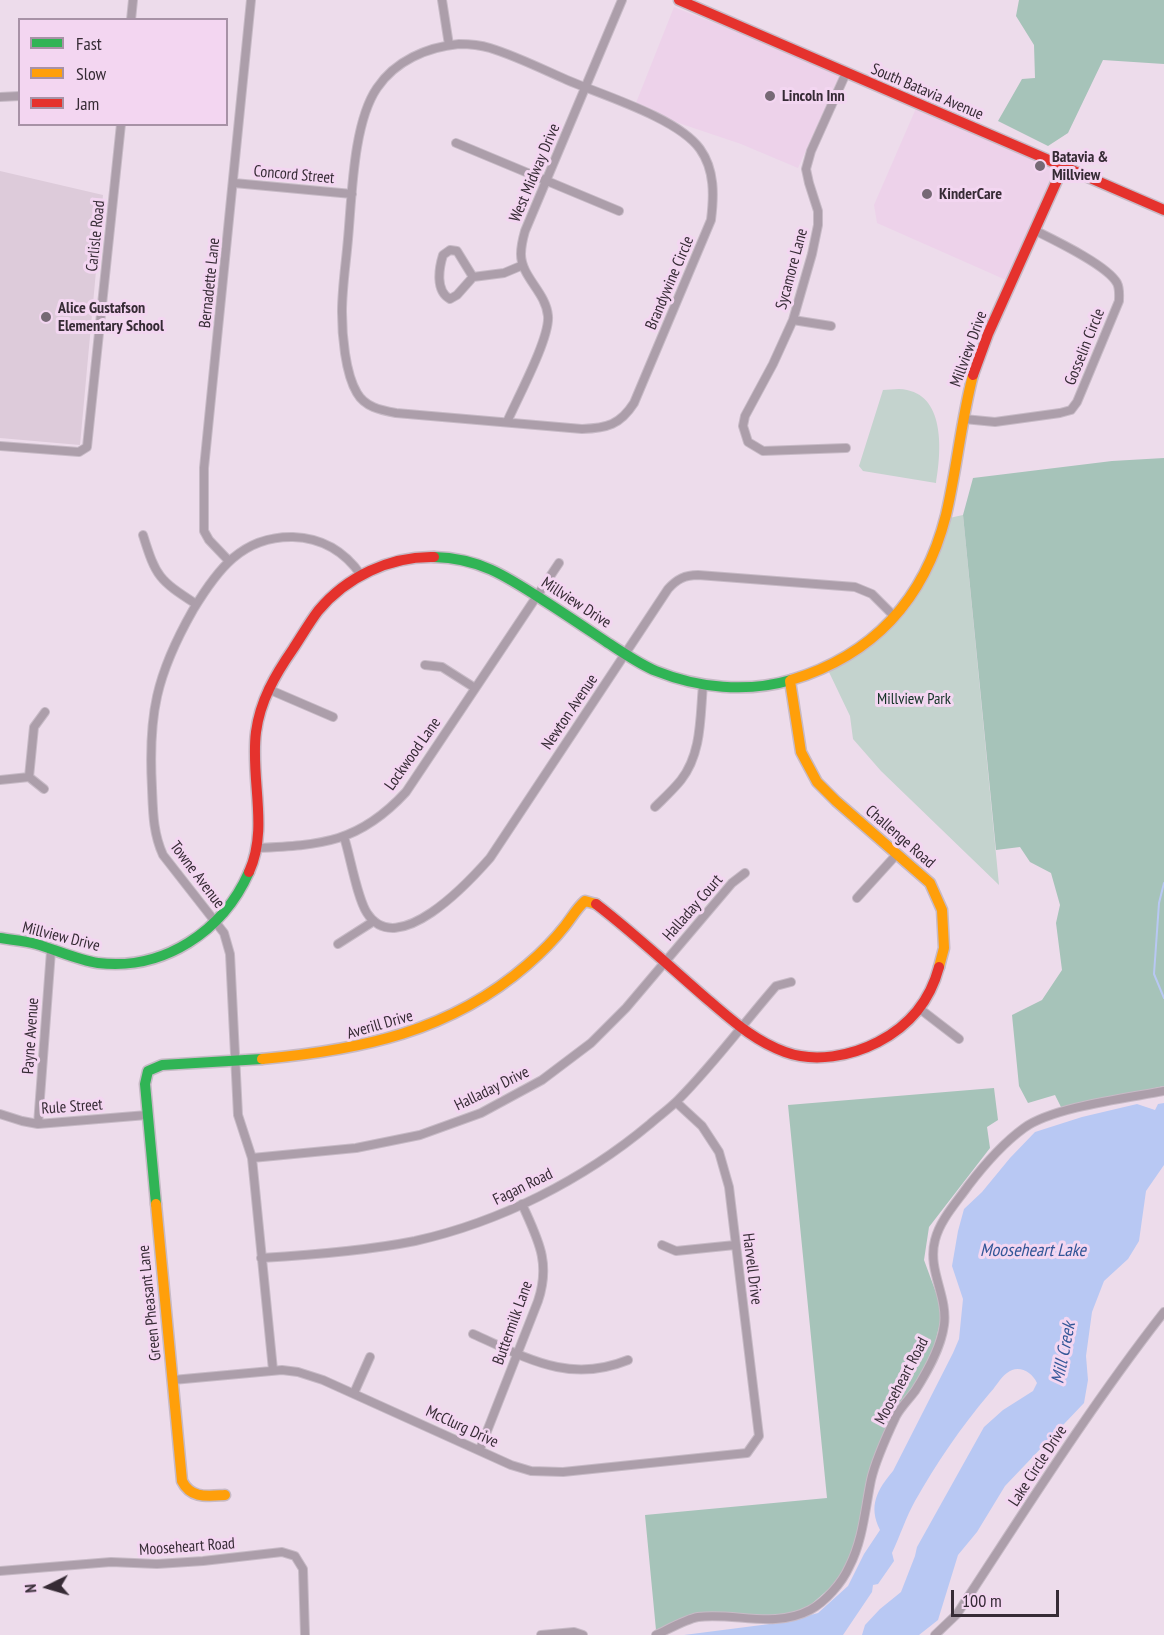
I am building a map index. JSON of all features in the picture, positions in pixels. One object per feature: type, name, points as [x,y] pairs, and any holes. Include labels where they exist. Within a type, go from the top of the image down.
[{"type":"street","points":[[131,18],[133,0]]},
{"type":"street","name":"Bernadette Lane","points":[[229,561],[209,540],[204,531],[204,476],[251,0]]},
{"type":"street","points":[[442,0],[449,45]]},
{"type":"street","name":"West Midway Drive","points":[[523,265],[521,256],[525,231],[622,0]]},
{"type":"street","name":"South Batavia Avenue","points":[[679,0],[1164,210]]},
{"type":"street","name":"Brandywine Circle","points":[[469,44],[490,48],[586,88],[675,127],[699,148],[707,161],[712,182],[714,201],[711,220],[634,403],[625,416],[612,425],[582,429],[396,413],[377,409],[361,399],[355,390],[349,369],[342,322],[352,194],[363,116],[377,87],[404,62],[420,53],[449,45],[469,44]]},
{"type":"street","name":"Sycamore Lane","points":[[846,73],[811,151],[806,169],[818,211],[818,225],[793,320],[745,416],[745,435],[748,442],[763,451],[846,448]]},
{"type":"street","points":[[0,97],[18,96]]},
{"type":"street","name":"Carlisle Road","points":[[0,446],[79,452],[85,450],[88,445],[121,126]]},
{"type":"street","points":[[456,143],[619,212]]},
{"type":"street","name":"Millview Drive","points":[[0,938],[37,945],[51,951],[100,963],[128,963],[146,961],[173,953],[217,923],[240,894],[247,880],[256,848],[259,827],[256,739],[258,722],[268,689],[323,606],[342,588],[361,575],[384,565],[431,556],[454,558],[487,567],[508,577],[625,654],[656,671],[702,685],[746,688],[790,681],[811,675],[847,658],[877,635],[895,617],[923,577],[936,546],[954,482],[967,397],[978,358],[1063,167]]},
{"type":"street","name":"Concord Street","points":[[234,183],[352,194]]},
{"type":"street","name":"Gosselin Circle","points":[[964,419],[995,422],[1071,410],[1077,402],[1119,301],[1119,287],[1111,275],[1069,248],[1034,230]]},
{"type":"street","points":[[473,277],[457,251],[450,250],[443,255],[440,264],[440,284],[441,291],[447,298],[450,299],[457,295],[473,277],[504,273],[523,265],[544,300],[548,323],[544,339],[507,422]]},
{"type":"street","points":[[793,320],[831,326]]},
{"type":"street","points":[[142,535],[152,565],[159,577],[168,586],[196,604]]},
{"type":"street","name":"Towne Avenue","points":[[273,1370],[252,1158],[238,1115],[230,954],[224,933],[163,855],[154,829],[151,769],[153,716],[163,669],[173,645],[212,580],[242,550],[261,541],[302,537],[338,550],[347,557],[361,575]]},
{"type":"street","name":"Lockwood Lane","points":[[256,848],[308,846],[344,837],[379,818],[406,792],[559,563]]},
{"type":"street","name":"Newton Avenue","points":[[374,921],[390,928],[410,924],[438,908],[475,875],[490,858],[674,582],[690,575],[855,587],[872,594],[895,617]]},
{"type":"street","points":[[425,665],[442,667],[475,688]]},
{"type":"street","name":"Challenge Road","points":[[577,907],[585,901],[593,902],[740,1028],[766,1045],[787,1053],[825,1058],[864,1049],[882,1041],[903,1027],[920,1009],[935,983],[944,948],[942,910],[930,883],[817,782],[801,752],[790,681]]},
{"type":"street","points":[[655,807],[682,780],[694,756],[699,739],[702,685]]},
{"type":"street","points":[[268,689],[333,717]]},
{"type":"street","points":[[29,777],[34,727],[45,712]]},
{"type":"street","points":[[0,780],[29,777],[44,789]]},
{"type":"street","points":[[338,944],[374,921],[366,911],[344,837]]},
{"type":"street","points":[[857,898],[897,854]]},
{"type":"street","name":"Halladay Court","points":[[663,963],[732,883],[745,873]]},
{"type":"street","name":"Averill Drive","points":[[147,1071],[162,1065],[339,1052],[403,1036],[435,1024],[481,999],[514,976],[562,929],[577,907]]},
{"type":"street","name":"Payne Avenue","points":[[38,1124],[51,951]]},
{"type":"street","name":"Halladay Drive","points":[[252,1158],[356,1149],[420,1135],[481,1113],[542,1080],[591,1043],[626,1008],[663,963]]},
{"type":"street","name":"Fagan Road","points":[[261,1258],[344,1251],[415,1241],[472,1225],[522,1204],[593,1166],[629,1142],[676,1102],[776,986],[791,982]]},
{"type":"street","points":[[920,1009],[959,1039]]},
{"type":"street","name":"Green Pheasant Lane","points":[[147,1071],[145,1084],[147,1115],[184,1487],[195,1496],[225,1495]]},
{"type":"street","name":"Mooseheart Road","points":[[656,1635],[696,1617],[755,1620],[787,1617],[810,1610],[833,1591],[849,1569],[858,1546],[872,1476],[897,1415],[923,1377],[938,1346],[944,1325],[944,1307],[933,1263],[935,1240],[947,1214],[987,1161],[1026,1126],[1074,1109],[1164,1091]]},
{"type":"street","name":"Harvell Drive","points":[[676,1102],[702,1126],[719,1152],[729,1187],[759,1436],[747,1453]]},
{"type":"street","name":"Rule Street","points":[[0,1114],[38,1124],[147,1115]]},
{"type":"street","name":"Buttermilk Lane","points":[[480,1449],[538,1301],[544,1277],[540,1245],[522,1204]]},
{"type":"street","points":[[662,1245],[676,1251],[735,1245]]},
{"type":"street","name":"Lake Circle Drive","points":[[935,1635],[957,1614],[1075,1435],[1164,1312]]},
{"type":"street","points":[[473,1334],[517,1354],[567,1370],[609,1368],[628,1360]]},
{"type":"street","points":[[354,1393],[370,1357]]},
{"type":"street","name":"McClurg Drive","points":[[173,1380],[273,1370],[298,1372],[354,1393],[521,1469],[554,1473],[747,1453]]},
{"type":"street","name":"Mooseheart Road","points":[[0,1571],[111,1562],[147,1564],[203,1561],[282,1552],[295,1556],[303,1569],[305,1635]]},
{"type":"street","points":[[541,1635],[574,1632],[583,1635]]},
{"type":"shaded area","points":[[674,7],[841,73],[798,168],[741,144],[634,108]]},
{"type":"shaded area","points":[[917,106],[1057,169],[1006,280],[877,223],[874,205]]},
{"type":"shaded area","name":"Alice Gustafson Elementary School","points":[[0,171],[103,195],[80,445],[0,438]]},
{"type":"green space","points":[[1019,0],[1164,0],[1164,64],[1103,60],[1068,133],[1048,146],[998,121],[1022,79],[1035,78],[1034,45],[1016,16]]},
{"type":"green space","points":[[883,390],[907,390],[920,395],[929,404],[935,415],[938,429],[939,457],[936,483],[863,471],[859,466]]},
{"type":"green space","points":[[1164,458],[1164,1086],[1062,1109],[1055,1095],[1028,1103],[1019,1086],[1012,1015],[1042,1000],[1062,970],[1056,923],[1060,905],[1051,873],[1030,862],[1020,847],[996,850],[963,515],[973,478],[1112,461]]},
{"type":"green space","name":"Millview Park","points":[[963,515],[999,885],[881,771],[853,739],[850,716],[828,670],[875,641],[900,619],[916,597],[949,518]]},
{"type":"green space","points":[[994,1088],[998,1120],[987,1127],[990,1148],[929,1227],[924,1260],[938,1298],[941,1319],[934,1347],[921,1375],[893,1418],[870,1468],[862,1517],[852,1551],[838,1581],[807,1608],[783,1615],[751,1617],[695,1613],[656,1630],[645,1515],[827,1498],[788,1105]]},
{"type":"water","name":"Mooseheart Lake","points":[[1164,1103],[1164,1165],[1146,1191],[1139,1241],[1128,1259],[1104,1281],[1092,1312],[1086,1356],[1088,1380],[1084,1403],[1005,1486],[977,1532],[958,1555],[938,1620],[919,1635],[862,1635],[865,1625],[901,1592],[917,1547],[984,1427],[1003,1410],[1033,1391],[1037,1383],[1024,1370],[1011,1370],[1004,1375],[949,1446],[912,1507],[892,1553],[894,1561],[878,1584],[873,1585],[872,1592],[843,1635],[684,1635],[785,1622],[818,1613],[848,1586],[864,1554],[880,1530],[875,1513],[879,1492],[893,1471],[959,1339],[963,1299],[952,1266],[964,1209],[1035,1132],[1082,1117],[1137,1104],[1155,1110],[1158,1104]]},
{"type":"waterway","points":[[1164,883],[1159,903],[1154,974],[1164,998]]},
{"type":"traffic: fast","points":[[434,557],[465,561],[504,576],[638,662],[672,677],[723,687],[757,686],[791,680]]},
{"type":"traffic: fast","points":[[0,938],[36,944],[90,962],[122,964],[146,960],[188,943],[207,929],[224,912],[238,893],[249,872]]},
{"type":"traffic: fast","points":[[156,1204],[145,1084],[148,1071],[162,1065],[262,1059]]},
{"type":"traffic: slow","points":[[791,680],[821,669],[871,639],[910,597],[925,572],[937,545],[946,515],[973,375]]},
{"type":"traffic: slow","points":[[790,681],[801,752],[817,782],[930,883],[942,910],[944,948],[939,967]]},
{"type":"traffic: slow","points":[[262,1059],[369,1043],[435,1022],[467,1007],[498,988],[542,951],[585,901],[596,904]]},
{"type":"traffic: slow","points":[[156,1204],[182,1481],[195,1494],[225,1495]]},
{"type":"traffic: jam","points":[[679,0],[1164,210]]},
{"type":"traffic: jam","points":[[973,375],[988,334],[1063,167]]},
{"type":"traffic: jam","points":[[249,872],[258,838],[256,732],[265,699],[280,669],[318,611],[342,588],[355,579],[385,565],[401,560],[434,557]]},
{"type":"traffic: jam","points":[[596,904],[744,1029],[763,1042],[797,1055],[820,1057],[845,1054],[867,1047],[889,1036],[917,1011],[930,991],[939,967]]},
{"type":"place","name":"Lincoln Inn","points":[[770,96]]},
{"type":"place","name":"Batavia & Millview","points":[[1040,166]]},
{"type":"place","name":"KinderCare","points":[[927,194]]},
{"type":"place","name":"Alice Gustafson Elementary School","points":[[46,317]]},
{"type":"water label","name":"Mill Creek","points":[[1064,1353]]}]
